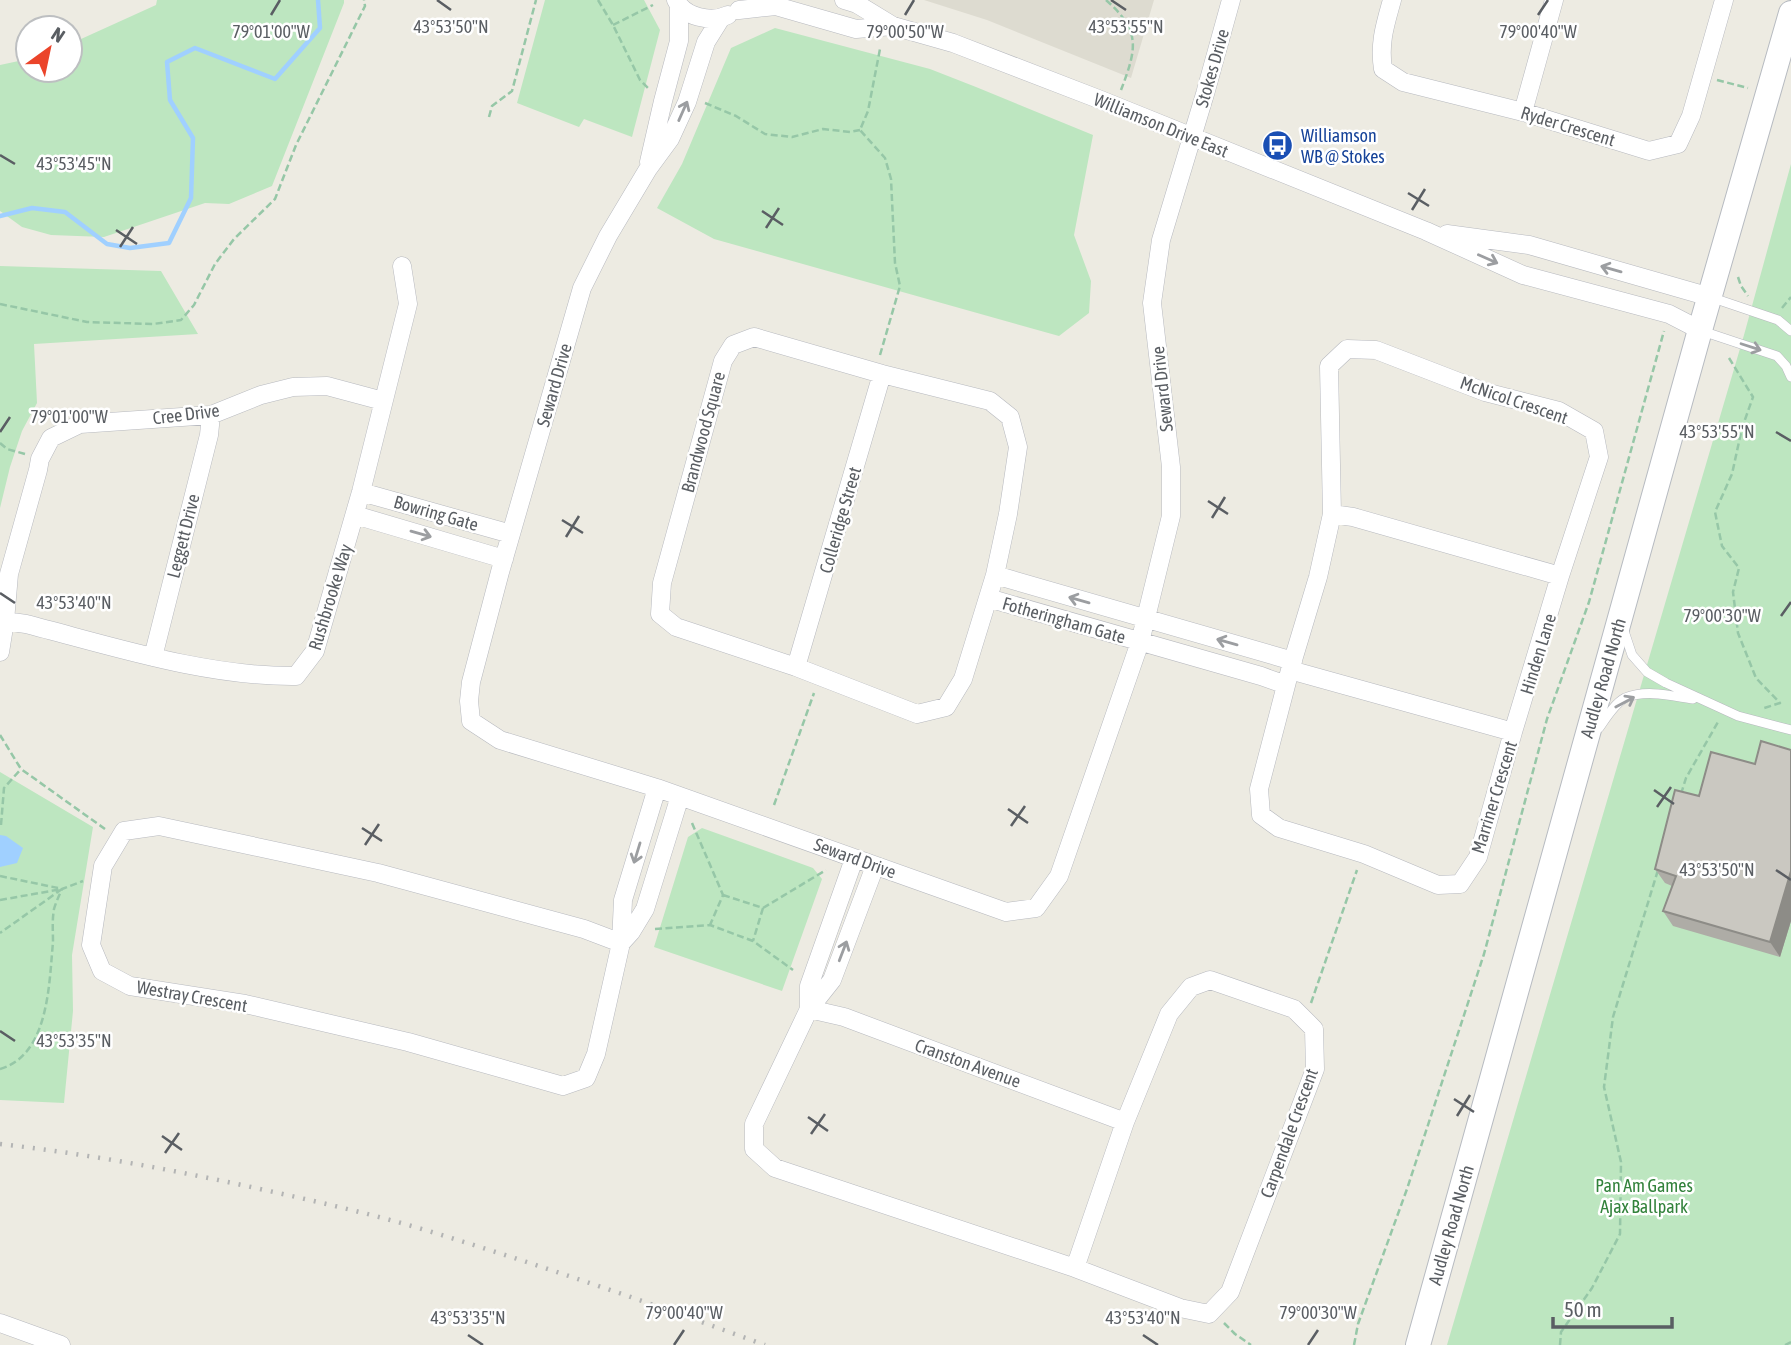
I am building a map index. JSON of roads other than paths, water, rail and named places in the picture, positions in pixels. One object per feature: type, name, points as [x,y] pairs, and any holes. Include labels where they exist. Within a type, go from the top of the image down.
[{"type":"street","name":"Williamson Drive East","points":[[844,0],[857,4],[894,26],[953,43],[1115,106],[1426,232],[1523,275],[1669,314],[1700,330]]},
{"type":"street","name":"Stokes Drive","points":[[1192,137],[1231,0]]},
{"type":"street","name":"Ryder Crescent","points":[[1392,0],[1380,52],[1383,69],[1403,82],[1523,112],[1649,152],[1678,144],[1691,116],[1724,0]]},
{"type":"street","points":[[1523,112],[1554,0]]},
{"type":"street","name":"Seward Drive","points":[[648,169],[679,41],[677,3]]},
{"type":"street","points":[[677,3],[698,18],[721,19],[743,5]]},
{"type":"street","name":"Williamson Drive East","points":[[743,5],[776,6],[856,29],[894,26]]},
{"type":"street","name":"Audley Road North","points":[[1418,1345],[1791,12]]},
{"type":"street","name":"Seward Drive","points":[[721,19],[706,42],[687,102],[670,139],[648,169],[608,236],[582,288],[471,682],[471,721],[500,740],[657,788],[1006,912],[1035,908],[1059,876],[1140,642],[1171,516],[1171,467],[1152,303],[1161,240],[1192,137]]},
{"type":"street","name":"Williamson Drive East","points":[[1426,232],[1529,245],[1710,297]]},
{"type":"street","name":"Rushbrooke Way","points":[[5,621],[173,662],[268,677],[296,676],[315,652],[362,492],[408,304],[402,266]]},
{"type":"street","name":"Brandwood Square","points":[[754,337],[878,373],[990,401],[1010,418],[1017,447],[1008,514],[995,575],[963,679],[946,707],[917,714],[796,667],[676,627],[660,614],[662,583],[723,361],[733,345],[754,337]]},
{"type":"street","name":"McNicol Crescent","points":[[1290,672],[1318,577],[1332,514],[1329,366],[1347,349],[1376,350],[1485,391],[1559,411],[1594,431],[1599,457],[1560,576]]},
{"type":"street","name":"Colleridge Street","points":[[796,667],[876,396],[878,373]]},
{"type":"street","name":"Cree Drive","points":[[0,652],[9,574],[40,459],[51,438],[80,424],[211,415],[261,395],[293,387],[327,386],[383,401]]},
{"type":"street","name":"Leggett Drive","points":[[153,657],[211,415]]},
{"type":"street","name":"Bowring Gate","points":[[362,492],[511,534]]},
{"type":"street","points":[[1332,514],[1353,517],[1560,576]]},
{"type":"street","name":"Bowring Gate","points":[[355,515],[504,559]]},
{"type":"street","name":"Fotheringham Gate","points":[[995,575],[1145,619]]},
{"type":"street","name":"Hinden Lane","points":[[1513,732],[1560,576]]},
{"type":"street","name":"Fotheringham Gate","points":[[988,598],[1140,642]]},
{"type":"street","name":"Marriner Crescent","points":[[1145,619],[1290,672],[1513,732],[1478,857],[1460,884],[1438,885],[1363,854],[1279,828],[1261,815],[1259,789],[1290,672]]},
{"type":"street","name":"Marriner Crescent","points":[[1140,642],[1261,676],[1290,672]]},
{"type":"street","name":"Westray Crescent","points":[[621,943],[584,929],[378,873],[159,826],[124,831],[103,866],[91,945],[103,971],[130,986],[245,1004],[354,1029],[563,1086],[586,1078],[596,1054],[621,943],[623,900],[657,788]]},
{"type":"street","name":"Westray Crescent","points":[[621,943],[645,909],[680,796]]},
{"type":"street","points":[[809,1009],[809,986],[854,859]]},
{"type":"street","points":[[875,866],[832,980],[809,1009],[754,1124],[754,1149],[775,1168],[1075,1268],[1125,1122]]},
{"type":"street","name":"Carpendale Crescent","points":[[1075,1268],[1180,1308],[1209,1314],[1212,1311],[1230,1292],[1315,1069],[1314,1029],[1294,1009],[1210,980],[1191,987],[1169,1014],[1125,1122]]},
{"type":"street","name":"Cranston Avenue","points":[[809,1009],[844,1017],[1125,1122]]},
{"type":"street","points":[[0,1323],[61,1345]]},
{"type":"lane","points":[[1710,297],[1778,320],[1791,331]]},
{"type":"lane","points":[[1700,330],[1777,356],[1791,377]]},
{"type":"lane","points":[[1620,620],[1632,655],[1647,672],[1701,701],[1738,716],[1791,730]]},
{"type":"lane","points":[[1583,753],[1609,713],[1625,699],[1649,693],[1701,701]]},
{"type":"water","points":[[0,835],[23,848],[17,863],[0,867]]},
{"type":"waterway","points":[[0,216],[32,208],[65,212],[107,244],[130,248],[169,243],[191,198],[193,138],[170,100],[167,62],[195,48],[275,79],[320,28],[318,0]]},
{"type":"railway","points":[[0,1144],[163,1169],[370,1215],[559,1273],[765,1345]]},
{"type":"place","name":"Williamson WB @ Stokes","points":[[1278,145]]},
{"type":"park label","name":"Pan Am Games Ajax Ballpark","points":[[1644,1195]]}]
